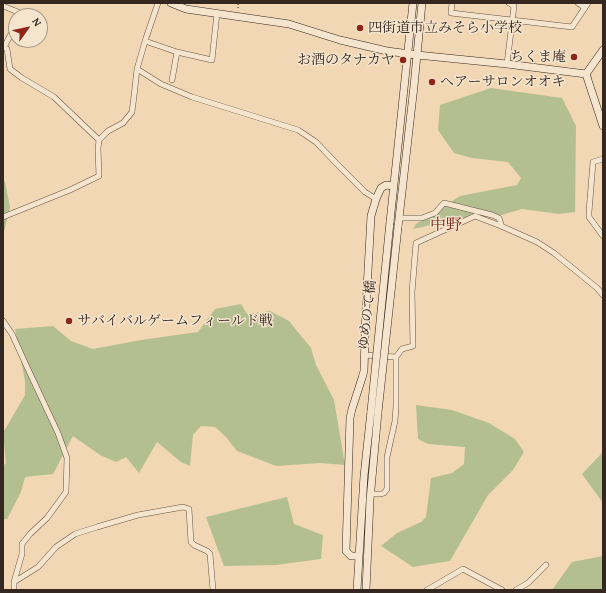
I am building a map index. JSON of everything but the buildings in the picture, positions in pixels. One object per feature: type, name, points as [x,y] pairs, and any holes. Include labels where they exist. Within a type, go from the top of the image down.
[{"type":"street","points":[[3,217],[70,190],[99,176],[98,149],[100,140],[108,131],[123,123],[132,112],[137,69],[158,3]]},
{"type":"street","points":[[171,3],[186,9],[288,24],[340,40],[387,51],[586,74]]},
{"type":"street","name":"ゆめのて橋","points":[[375,412],[390,222],[413,3]]},
{"type":"street","name":"ゆめのて橋","points":[[375,412],[398,227],[422,3]]},
{"type":"street","points":[[452,3],[451,13],[572,27],[587,5],[578,3]]},
{"type":"street","points":[[507,64],[514,6],[509,3]]},
{"type":"street","points":[[145,41],[177,52],[212,60],[217,13]]},
{"type":"street","points":[[3,46],[7,50],[10,70],[54,97],[100,140]]},
{"type":"street","points":[[586,74],[603,50]]},
{"type":"street","points":[[172,80],[177,52]]},
{"type":"street","points":[[137,69],[161,84],[192,97],[298,130],[316,142],[365,192],[376,199]]},
{"type":"street","points":[[586,74],[603,126]]},
{"type":"street","points":[[603,159],[593,162],[589,212],[589,217],[603,236]]},
{"type":"street","points":[[359,556],[351,556],[346,551],[350,418],[364,371],[371,216],[381,188],[386,185],[394,186]]},
{"type":"street","points":[[399,218],[422,218],[435,213],[444,203],[492,215],[499,218],[502,224],[501,226]]},
{"type":"street","points":[[371,494],[381,494],[387,489],[387,457],[395,422],[396,357],[402,349],[413,346],[412,292],[416,243],[475,216],[537,242],[554,253],[597,288],[603,295]]},
{"type":"street","points":[[3,321],[12,334],[58,433],[67,458],[66,492],[47,518],[22,544],[22,554],[14,582],[14,590]]},
{"type":"street","points":[[364,355],[396,357]]},
{"type":"street","points":[[366,590],[375,412]]},
{"type":"street","points":[[357,590],[364,476],[375,412]]},
{"type":"street","points":[[14,582],[38,567],[56,547],[75,534],[138,516],[183,507],[189,510],[191,542],[210,554],[213,590]]},
{"type":"street","points":[[516,590],[528,583],[546,565]]},
{"type":"street","points":[[427,590],[463,568],[502,590]]},
{"type":"green space","points":[[491,88],[562,98],[576,126],[575,212],[559,214],[522,209],[498,216],[476,212],[467,217],[413,229],[416,224],[460,196],[517,185],[521,178],[508,162],[472,158],[454,153],[438,130],[440,105]]},
{"type":"green space","points":[[3,179],[5,182],[10,207],[3,236]]},
{"type":"green space","points":[[241,304],[247,314],[270,311],[289,321],[311,348],[316,365],[334,400],[345,465],[320,463],[276,466],[237,451],[226,437],[215,427],[201,426],[193,435],[190,466],[181,462],[157,442],[139,473],[126,457],[116,462],[100,455],[73,436],[53,474],[25,477],[21,492],[7,519],[3,519],[3,466],[6,463],[3,433],[25,395],[25,381],[15,329],[53,326],[71,341],[93,349],[141,340],[198,332],[215,309]]},
{"type":"green space","points":[[416,405],[452,410],[489,423],[515,439],[524,452],[513,470],[488,495],[450,561],[413,567],[381,546],[397,533],[421,522],[426,517],[431,478],[452,473],[464,464],[465,447],[428,444],[418,439]]},
{"type":"green space","points":[[603,452],[603,503],[582,474]]},
{"type":"green space","points":[[287,497],[294,524],[323,535],[321,559],[276,565],[224,566],[206,517]]},
{"type":"green space","points":[[603,556],[603,590],[552,590],[572,562]]},
{"type":"place","name":"四街道市立みそら小学校","points":[[360,28]]},
{"type":"place","name":"ちくま庵","points":[[574,57]]},
{"type":"place","name":"お酒のタナカヤ","points":[[403,60]]},
{"type":"place","name":"ヘアーサロンオオキ","points":[[432,82]]},
{"type":"place","name":"サバイバルゲームフィールド戦","points":[[69,321]]},
{"type":"district","name":"中野","points":[[446,226]]}]
